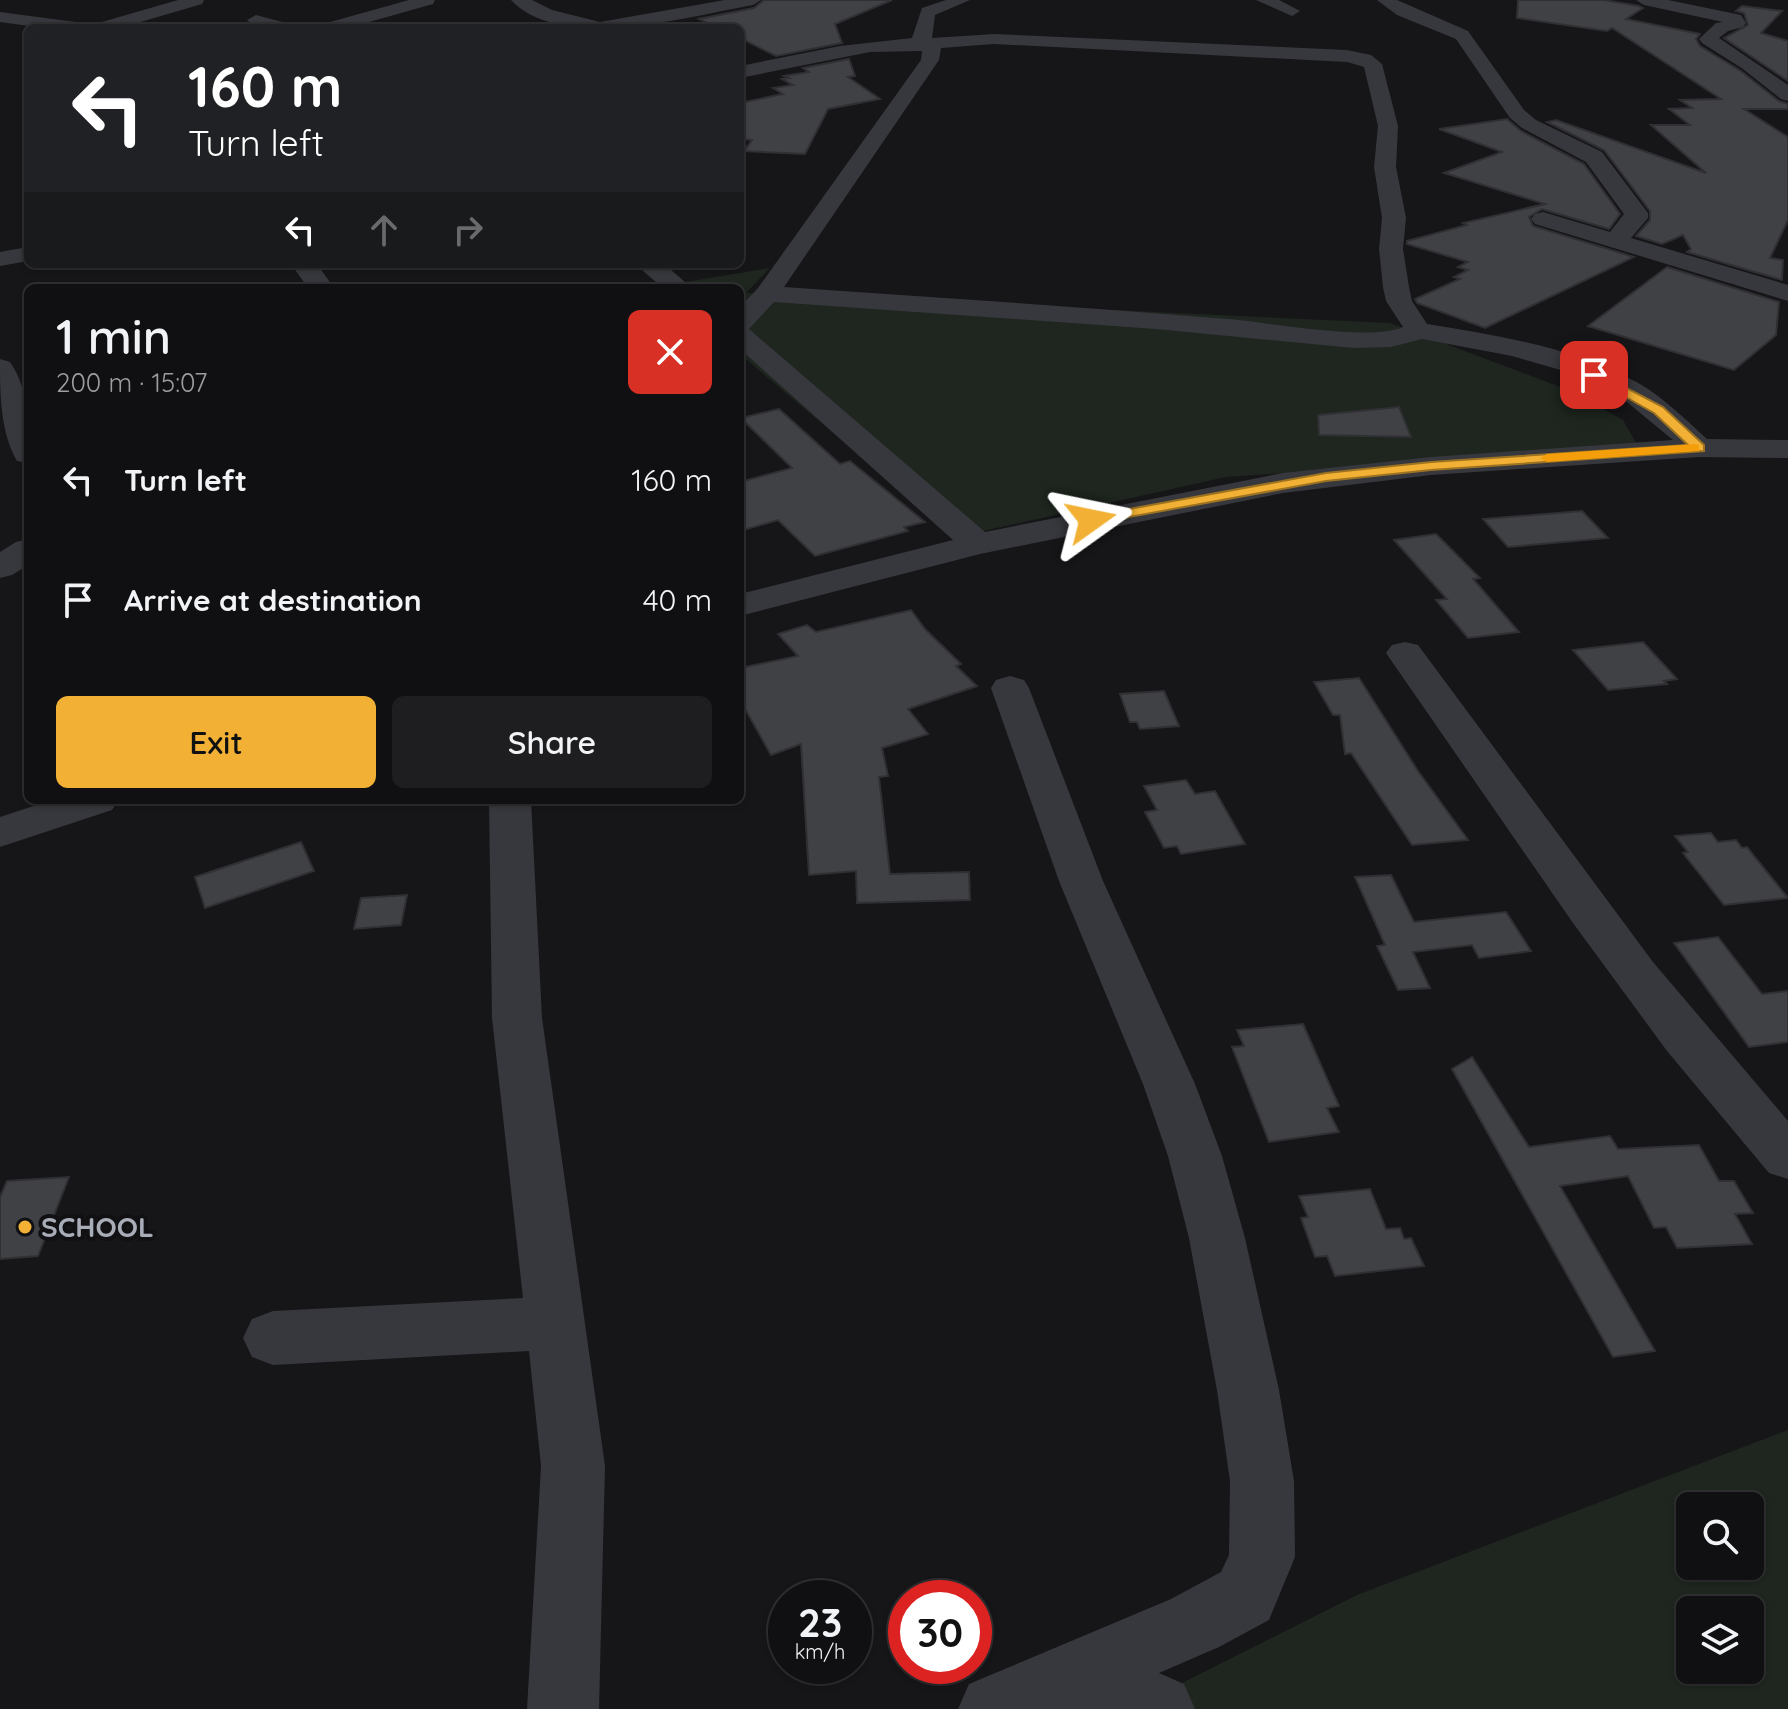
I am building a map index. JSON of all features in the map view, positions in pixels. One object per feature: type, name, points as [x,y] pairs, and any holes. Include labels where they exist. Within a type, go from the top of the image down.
[{"type":"street","points":[[115,24],[196,0]]},
{"type":"street","points":[[343,24],[427,0]]},
{"type":"street","points":[[519,0],[546,14],[584,24]]},
{"type":"street","points":[[621,24],[753,0]]},
{"type":"street","points":[[922,44],[928,12],[962,0]]},
{"type":"street","points":[[1264,0],[1292,11]]},
{"type":"street","points":[[1385,0],[1403,11],[1462,35],[1517,114],[1541,130],[1579,148],[1602,165],[1622,199],[1636,213],[1636,218],[1617,239]]},
{"type":"street","points":[[1644,0],[1735,19],[1737,23],[1722,27],[1708,39],[1750,65],[1788,95]]},
{"type":"street","points":[[0,16],[44,5]]},
{"type":"street","points":[[0,16],[55,24]]},
{"type":"street","points":[[256,20],[270,24]]},
{"type":"street","points":[[744,71],[885,44],[994,39],[1261,51],[1369,61],[1373,64],[1388,126],[1385,167],[1394,218],[1391,249],[1396,287],[1399,301],[1418,330]]},
{"type":"street","points":[[744,319],[767,294],[930,60],[932,48],[922,44]]},
{"type":"street","points":[[1543,219],[1788,293]]},
{"type":"street","points":[[0,259],[24,255]]},
{"type":"street","points":[[653,268],[674,284]]},
{"type":"street","points":[[767,294],[1150,320],[1360,339],[1392,339],[1418,330],[1523,351],[1594,375],[1658,410],[1699,448]]},
{"type":"street","points":[[744,339],[978,544]]},
{"type":"street","points":[[0,368],[24,442]]},
{"type":"street","points":[[744,604],[978,544],[1176,502],[1326,477],[1431,466],[1699,448],[1788,449]]},
{"type":"street","points":[[0,568],[24,552]]},
{"type":"street","points":[[1405,653],[1554,863],[1649,990],[1788,1157]]},
{"type":"street","points":[[994,1709],[1195,1623],[1245,1596],[1262,1557],[1262,1481],[1233,1313],[1195,1156],[1169,1084],[1081,881],[1010,688]]},
{"type":"street","points":[[0,832],[85,804]]},
{"type":"street","points":[[510,804],[517,1018],[573,1466],[563,1709]]},
{"type":"street","points":[[273,1338],[555,1323]]},
{"type":"street","points":[[1073,1675],[1159,1709]]},
{"type":"shaded area","points":[[770,268],[746,293],[1390,323],[1571,391],[1623,420],[1639,448],[1226,477],[956,537],[744,357],[744,284],[673,284]]},
{"type":"shaded area","points":[[1788,1430],[1788,1709],[1130,1709],[1357,1595]]},
{"type":"building","points":[[764,0],[892,0],[835,24],[842,43],[776,56],[744,40],[744,24],[710,24],[699,19],[754,8]]},
{"type":"building","points":[[1518,0],[1604,0],[1639,6],[1643,8],[1626,19],[1700,34],[1696,39],[1700,46],[1741,71],[1779,101],[1788,104],[1788,109],[1744,109],[1788,137],[1788,220],[1770,258],[1783,260],[1782,280],[1687,252],[1691,249],[1683,235],[1662,244],[1636,236],[1650,220],[1650,211],[1604,150],[1547,122],[1556,120],[1706,173],[1651,125],[1690,125],[1669,109],[1692,108],[1680,100],[1721,99],[1612,28],[1607,31],[1517,18]]},
{"type":"building","points":[[1742,6],[1782,11],[1761,33],[1788,41],[1788,81],[1724,38],[1748,25],[1744,13],[1736,11]]},
{"type":"building","points":[[849,59],[855,76],[848,77],[880,99],[828,109],[805,154],[744,151],[752,140],[744,139],[744,102],[783,94],[773,88],[793,85],[782,79],[789,78],[784,76],[809,72],[803,68]]},
{"type":"building","points":[[1507,119],[1521,131],[1584,164],[1620,214],[1609,229],[1542,209],[1529,217],[1533,226],[1634,257],[1485,328],[1417,303],[1415,299],[1460,279],[1454,277],[1468,270],[1458,267],[1468,262],[1407,244],[1407,241],[1467,225],[1463,223],[1545,204],[1444,173],[1502,152],[1439,129]]},
{"type":"building","points":[[1667,267],[1779,302],[1776,335],[1734,370],[1588,326]]},
{"type":"building","points":[[1399,407],[1411,437],[1319,435],[1318,415]]},
{"type":"building","points":[[779,409],[840,464],[850,461],[925,522],[904,527],[908,531],[815,556],[778,520],[744,530],[744,481],[792,468],[744,421],[744,417]]},
{"type":"building","points":[[1582,511],[1608,538],[1508,547],[1483,519]]},
{"type":"building","points":[[1436,534],[1480,578],[1473,579],[1519,632],[1468,638],[1436,600],[1447,599],[1394,540]]},
{"type":"building","points":[[911,610],[925,629],[961,664],[956,666],[977,686],[908,709],[928,734],[882,748],[888,776],[879,777],[890,874],[969,872],[970,900],[857,903],[856,871],[809,875],[801,744],[771,755],[744,707],[744,667],[798,656],[778,634],[807,625],[816,632]]},
{"type":"building","points":[[1643,642],[1677,679],[1664,681],[1667,684],[1608,690],[1573,650]]},
{"type":"building","points":[[1359,678],[1418,771],[1468,840],[1412,845],[1351,753],[1345,754],[1340,715],[1333,715],[1314,682]]},
{"type":"building","points":[[1164,691],[1179,726],[1140,729],[1137,722],[1130,722],[1120,694]]},
{"type":"building","points":[[1186,780],[1195,794],[1215,791],[1245,844],[1181,854],[1177,846],[1164,848],[1145,812],[1157,810],[1144,786]]},
{"type":"building","points":[[1711,833],[1718,842],[1736,840],[1742,848],[1747,847],[1788,898],[1724,905],[1683,853],[1688,852],[1675,836]]},
{"type":"building","points":[[301,842],[314,871],[205,908],[195,877]]},
{"type":"building","points":[[1391,875],[1414,922],[1506,912],[1531,951],[1479,958],[1472,945],[1413,952],[1430,988],[1398,990],[1377,946],[1385,945],[1355,877]]},
{"type":"building","points":[[407,895],[401,925],[354,929],[361,898]]},
{"type":"building","points":[[1718,937],[1762,994],[1788,991],[1788,1042],[1749,1047],[1674,943]]},
{"type":"building","points":[[1303,1024],[1339,1106],[1327,1108],[1339,1132],[1269,1142],[1232,1047],[1244,1046],[1237,1030]]},
{"type":"building","points":[[1472,1057],[1529,1147],[1610,1136],[1618,1149],[1699,1145],[1719,1181],[1734,1181],[1753,1213],[1735,1214],[1752,1244],[1677,1248],[1666,1227],[1654,1228],[1628,1176],[1560,1186],[1655,1351],[1613,1357],[1452,1069]]},
{"type":"building","name":"SCHOOL","points":[[69,1177],[38,1256],[0,1259],[0,1197],[7,1181]]},
{"type":"building","points":[[1370,1189],[1386,1229],[1400,1228],[1404,1239],[1411,1238],[1424,1266],[1335,1276],[1327,1256],[1315,1257],[1301,1218],[1308,1217],[1299,1196]]},
{"type":"slow traffic","points":[[1547,458],[1695,448]]},
{"type":"place","name":"SCHOOL","points":[[25,1227]]},
{"type":"route","points":[[1091,520],[1176,502],[1326,477],[1431,466],[1699,448],[1658,410],[1618,385],[1594,375]]}]
